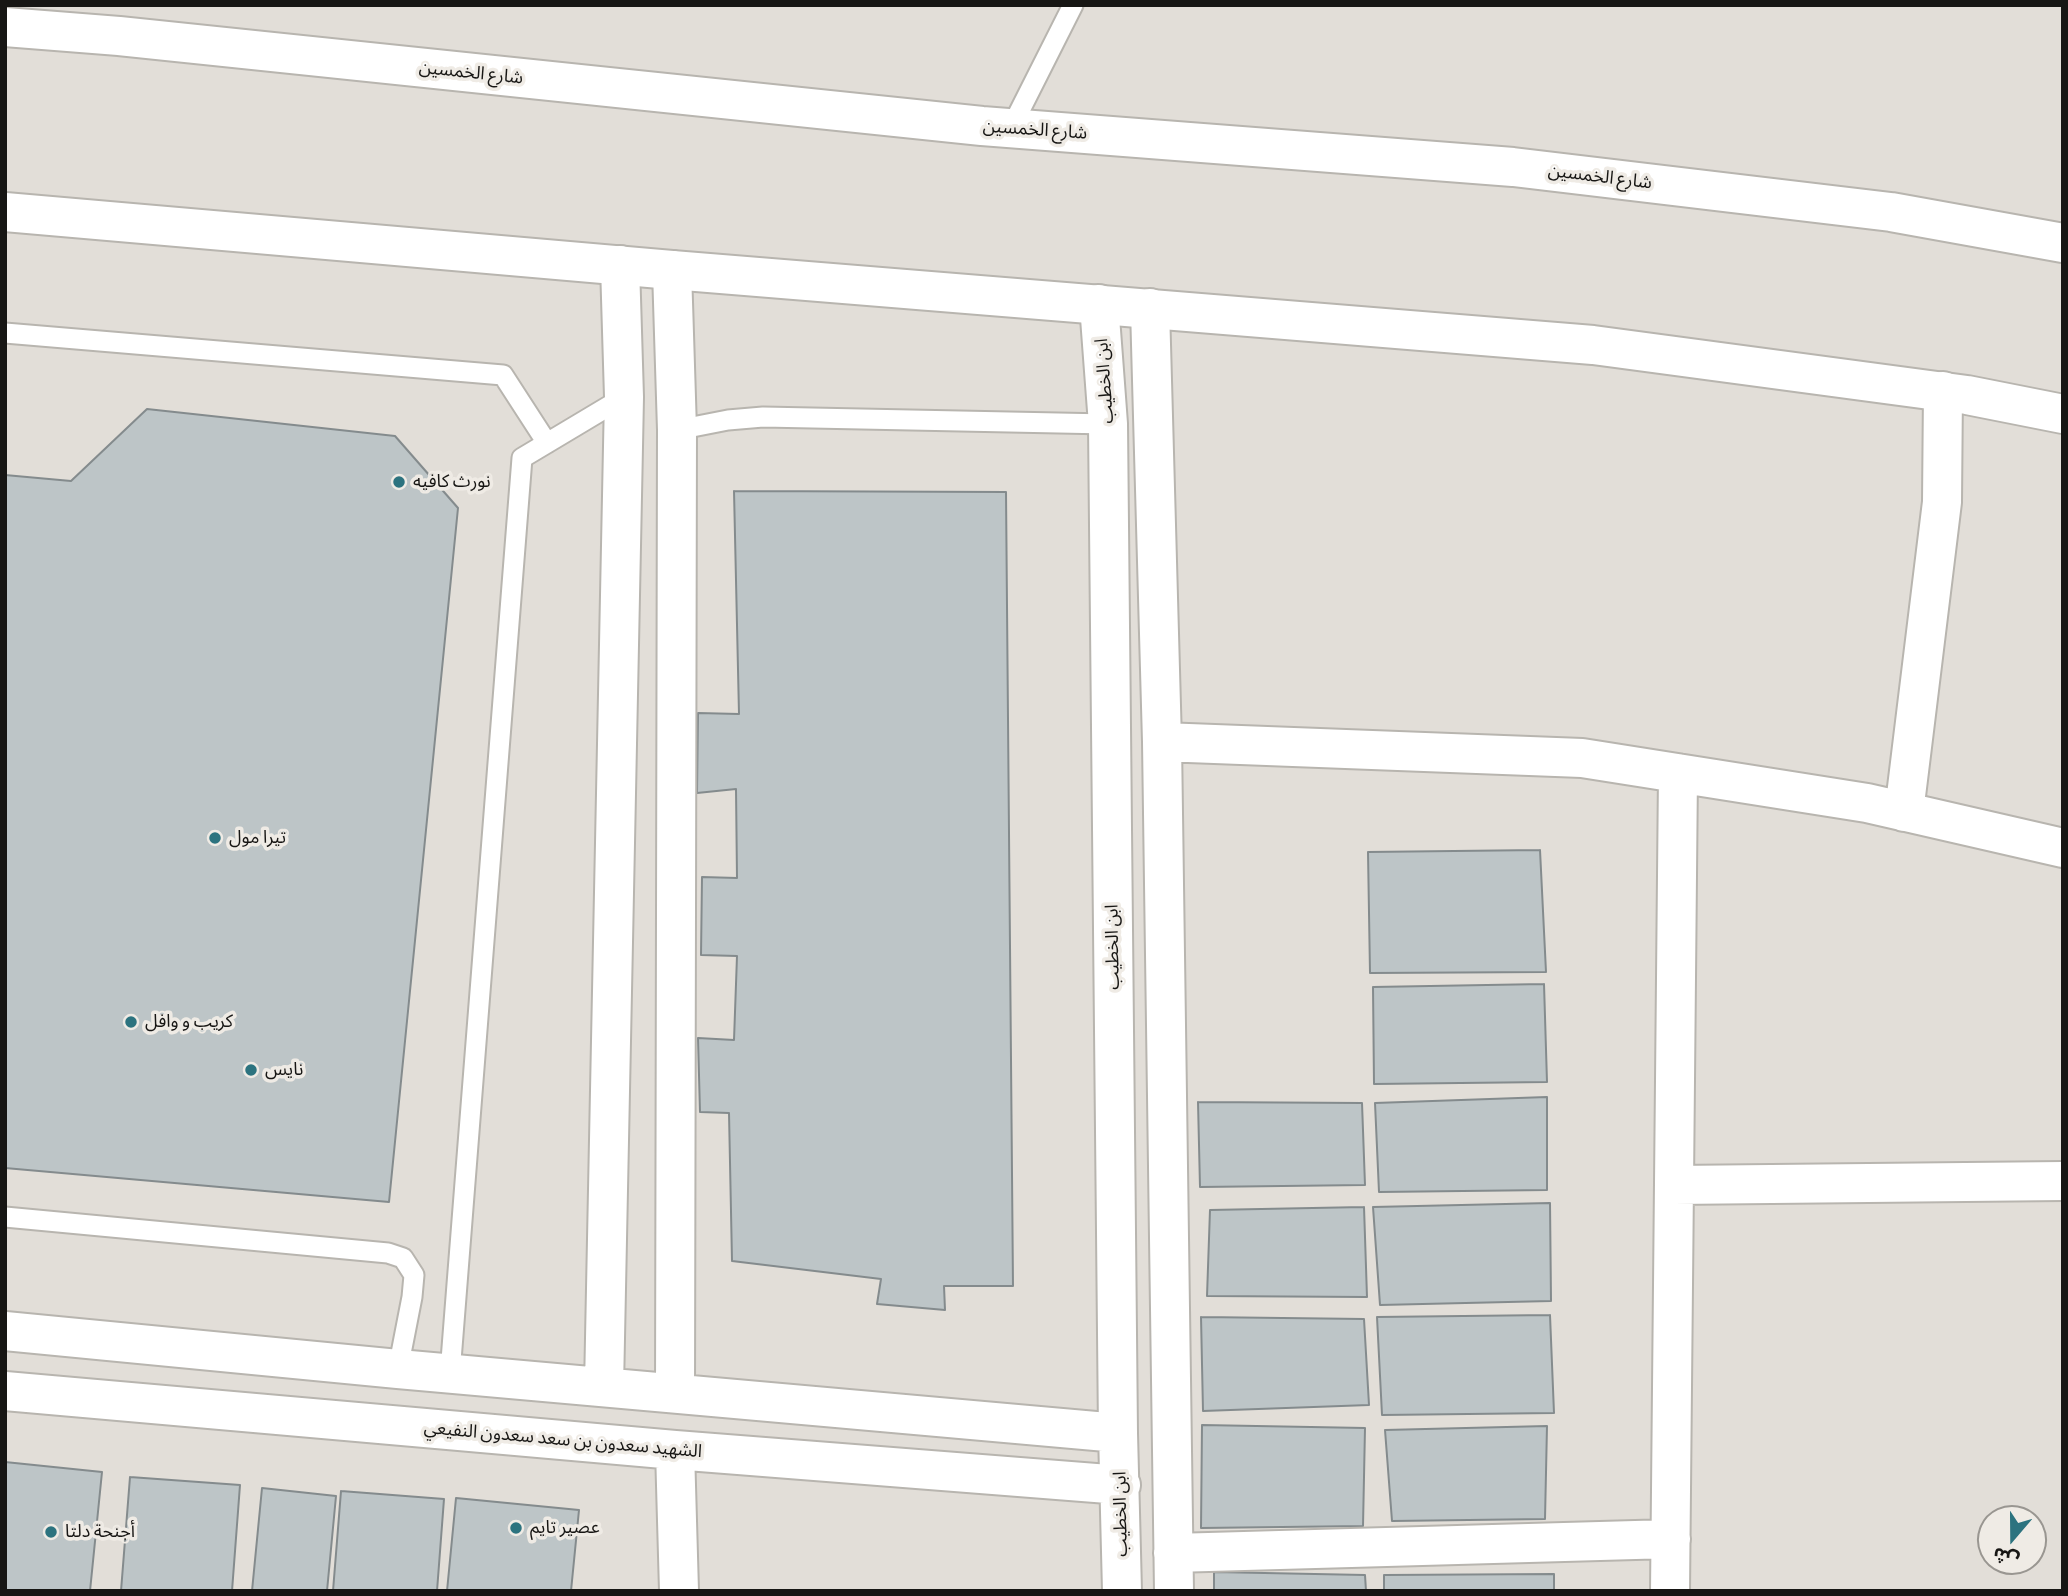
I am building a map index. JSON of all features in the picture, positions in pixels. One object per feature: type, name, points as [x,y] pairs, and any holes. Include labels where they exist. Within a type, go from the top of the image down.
[{"type":"street","points":[[73,5],[119,36]]},
{"type":"street","name":"شارع الخمسين","points":[[5,27],[119,36],[1012,128],[1513,167],[1891,212],[2063,243]]},
{"type":"street","points":[[5,212],[672,270],[1593,345],[1943,391],[2063,414]]},
{"type":"street","points":[[604,1387],[624,397],[620,265]]},
{"type":"street","points":[[672,270],[677,430],[675,1393]]},
{"type":"street","name":"ابن الخطيب","points":[[1099,304],[1108,424],[1118,1433],[1122,1591]]},
{"type":"street","points":[[1150,308],[1162,743],[1174,1591]]},
{"type":"street","points":[[1904,812],[1942,502],[1943,391]]},
{"type":"street","points":[[1162,743],[1582,758],[1867,803],[2063,848]]},
{"type":"street","points":[[1670,1591],[1678,773]]},
{"type":"street","points":[[1674,1185],[2063,1181]]},
{"type":"street","points":[[5,1331],[1118,1433]]},
{"type":"street","name":"الشهيد سعدون بن سعد سعدون النفيعي","points":[[5,1391],[675,1450],[1121,1485]]},
{"type":"street","points":[[675,1450],[679,1591]]},
{"type":"street","points":[[1173,1553],[1671,1539]]},
{"type":"lane","points":[[1012,128],[1073,5]]},
{"type":"lane","points":[[5,333],[503,375],[547,443]]},
{"type":"lane","points":[[450,1373],[522,458],[624,397]]},
{"type":"lane","points":[[677,430],[728,420],[763,417],[1108,424]]},
{"type":"lane","points":[[5,1217],[388,1253],[403,1258],[414,1275],[398,1368]]},
{"type":"building","name":"تيرا مول","points":[[147,409],[395,436],[458,508],[389,1202],[5,1168],[5,475],[71,481]]},
{"type":"building","points":[[734,491],[1006,492],[1013,1286],[944,1286],[945,1310],[877,1304],[881,1279],[732,1261],[729,1113],[700,1112],[698,1038],[734,1040],[737,956],[701,955],[702,877],[737,878],[736,789],[697,793],[698,713],[739,714]]},
{"type":"building","points":[[1540,850],[1546,972],[1370,973],[1368,852]]},
{"type":"building","points":[[1544,984],[1547,1082],[1374,1084],[1373,987]]},
{"type":"building","points":[[1547,1097],[1547,1190],[1379,1192],[1375,1103]]},
{"type":"building","points":[[1198,1102],[1362,1103],[1365,1185],[1200,1187]]},
{"type":"building","points":[[1550,1203],[1551,1301],[1380,1305],[1373,1207]]},
{"type":"building","points":[[1364,1207],[1367,1297],[1207,1296],[1210,1210]]},
{"type":"building","points":[[1550,1315],[1554,1413],[1382,1415],[1377,1317]]},
{"type":"building","points":[[1201,1317],[1364,1319],[1369,1405],[1203,1411]]},
{"type":"building","points":[[1202,1425],[1365,1428],[1363,1526],[1201,1528]]},
{"type":"building","points":[[1547,1426],[1545,1519],[1392,1521],[1385,1430]]},
{"type":"building","name":"أجنحة دلتا","points":[[5,1462],[102,1472],[90,1591],[5,1591]]},
{"type":"building","points":[[130,1477],[240,1485],[232,1591],[121,1591]]},
{"type":"building","points":[[262,1488],[336,1496],[327,1591],[252,1591]]},
{"type":"building","points":[[341,1491],[444,1499],[437,1591],[333,1591]]},
{"type":"building","points":[[456,1498],[579,1510],[571,1591],[447,1591]]},
{"type":"building","points":[[1214,1572],[1365,1575],[1366,1591],[1214,1591]]},
{"type":"building","points":[[1554,1574],[1554,1591],[1384,1591],[1384,1575]]},
{"type":"place","name":"نورث كافيه","points":[[399,482]]},
{"type":"place","name":"تيرا مول","points":[[215,838]]},
{"type":"place","name":"كريب و وافل","points":[[131,1022]]},
{"type":"place","name":"نايس","points":[[251,1070]]},
{"type":"place","name":"عصير تايم","points":[[516,1528]]},
{"type":"place","name":"أجنحة دلتا","points":[[51,1532]]}]
